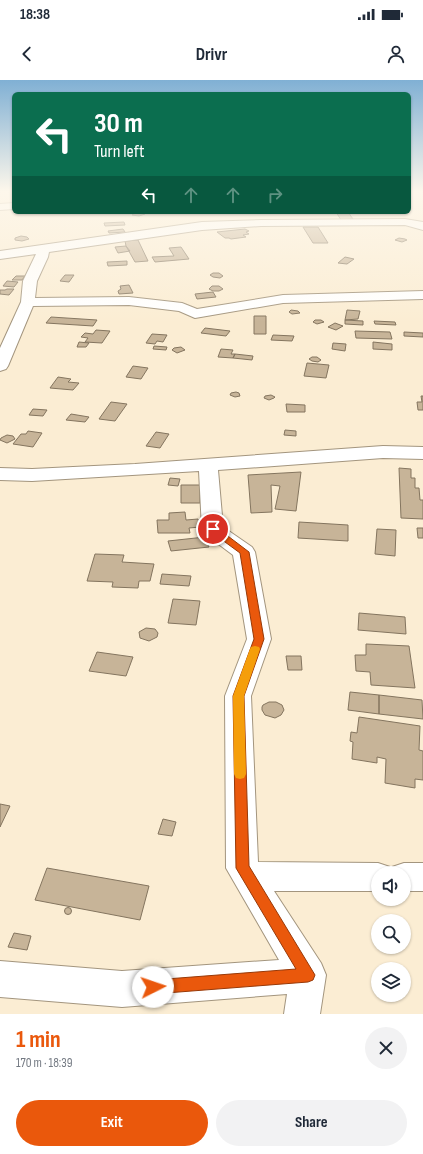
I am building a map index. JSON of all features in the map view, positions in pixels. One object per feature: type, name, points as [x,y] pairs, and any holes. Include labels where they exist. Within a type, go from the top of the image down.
[{"type":"street","points":[[0,255],[143,235]]},
{"type":"street","points":[[0,366],[28,302],[30,282],[42,257],[43,249]]},
{"type":"street","points":[[28,302],[129,301],[182,307],[195,314],[283,299],[423,295]]},
{"type":"street","points":[[0,474],[32,475],[83,473],[383,452],[423,453]]},
{"type":"street","points":[[208,465],[213,529],[244,552],[259,639],[238,696],[242,868],[308,975],[302,1014]]},
{"type":"street","points":[[247,876],[371,878]]},
{"type":"street","points":[[411,878],[423,877]]},
{"type":"street","points":[[0,979],[122,989],[308,975]]},
{"type":"building","points":[[220,235],[245,235],[243,235],[246,237],[231,239],[225,238]]},
{"type":"building","points":[[308,235],[323,235],[328,243],[313,243]]},
{"type":"building","points":[[21,236],[29,239],[22,241],[15,240],[15,238]]},
{"type":"building","points":[[399,238],[407,240],[402,242],[395,240]]},
{"type":"building","points":[[138,240],[148,261],[135,262],[126,246],[125,241]]},
{"type":"building","points":[[126,246],[130,251],[118,253],[115,247]]},
{"type":"building","points":[[181,247],[189,259],[155,262],[152,257],[174,256],[169,248]]},
{"type":"building","points":[[345,257],[354,259],[347,264],[338,263]]},
{"type":"building","points":[[127,261],[127,265],[108,266],[107,262]]},
{"type":"building","points":[[213,273],[219,273],[223,276],[220,278],[213,277],[210,275]]},
{"type":"building","points":[[65,275],[74,275],[69,282],[60,281]]},
{"type":"building","points":[[16,276],[25,276],[22,280],[12,280]]},
{"type":"building","points":[[7,281],[18,282],[14,287],[3,286]]},
{"type":"building","points":[[129,285],[133,293],[119,294],[118,291],[121,289],[120,286]]},
{"type":"building","points":[[212,286],[219,286],[223,289],[213,291],[209,289]]},
{"type":"building","points":[[14,289],[9,295],[0,294],[0,290]]},
{"type":"building","points":[[213,292],[216,297],[197,299],[195,294]]},
{"type":"building","points":[[291,310],[298,311],[300,313],[292,314],[289,312]]},
{"type":"building","points":[[347,310],[360,311],[358,319],[345,320]]},
{"type":"building","points":[[254,316],[266,316],[266,334],[254,334]]},
{"type":"building","points":[[51,317],[97,320],[93,326],[46,323]]},
{"type":"building","points":[[315,320],[321,320],[324,322],[317,324],[313,322]]},
{"type":"building","points":[[345,320],[363,321],[363,325],[345,324]]},
{"type":"building","points":[[374,321],[395,322],[396,325],[375,324]]},
{"type":"building","points":[[335,323],[343,326],[336,330],[328,327]]},
{"type":"building","points":[[205,328],[230,331],[226,336],[201,333]]},
{"type":"building","points":[[96,330],[110,331],[102,343],[85,342],[88,338],[81,337],[85,333],[93,334]]},
{"type":"building","points":[[355,331],[390,332],[392,339],[356,338]]},
{"type":"building","points":[[404,332],[423,333],[423,337],[404,336]]},
{"type":"building","points":[[152,334],[167,335],[163,342],[157,341],[155,344],[146,343]]},
{"type":"building","points":[[273,335],[294,336],[292,341],[271,340]]},
{"type":"building","points":[[79,342],[89,343],[86,347],[77,347]]},
{"type":"building","points":[[373,342],[392,344],[392,350],[373,349]]},
{"type":"building","points":[[333,343],[346,344],[345,351],[332,349]]},
{"type":"building","points":[[154,346],[167,347],[166,350],[153,349]]},
{"type":"building","points":[[181,347],[185,350],[177,353],[172,350],[174,348]]},
{"type":"building","points":[[221,349],[233,350],[231,354],[235,354],[233,358],[218,357]]},
{"type":"building","points":[[235,354],[253,356],[252,360],[233,358]]},
{"type":"building","points":[[312,357],[317,357],[321,360],[318,362],[312,361],[309,359]]},
{"type":"building","points":[[307,363],[329,365],[326,378],[304,376]]},
{"type":"building","points":[[133,366],[148,368],[141,379],[126,377]]},
{"type":"building","points":[[58,377],[71,379],[68,382],[79,383],[73,390],[50,388]]},
{"type":"building","points":[[231,393],[239,393],[240,396],[235,397],[230,395]]},
{"type":"building","points":[[271,395],[275,397],[269,400],[264,398],[265,396]]},
{"type":"building","points":[[421,396],[423,396],[423,410],[418,410],[417,402],[422,402]]},
{"type":"building","points":[[111,402],[127,404],[115,421],[99,419]]},
{"type":"building","points":[[286,404],[305,405],[305,412],[287,412]]},
{"type":"building","points":[[33,409],[47,410],[43,416],[29,415]]},
{"type":"building","points":[[71,414],[89,417],[85,422],[66,420]]},
{"type":"building","points":[[285,430],[296,431],[296,436],[284,435]]},
{"type":"building","points":[[28,431],[42,433],[33,447],[13,444],[21,434],[26,434]]},
{"type":"building","points":[[156,432],[169,434],[160,448],[146,446]]},
{"type":"building","points":[[7,435],[13,436],[15,439],[7,443],[0,440]]},
{"type":"building","points":[[399,468],[411,469],[411,478],[415,478],[415,488],[419,488],[420,500],[423,500],[423,519],[401,518]]},
{"type":"building","points":[[301,472],[296,511],[275,509],[280,486],[271,485],[272,512],[251,513],[248,475]]},
{"type":"building","points":[[170,478],[180,479],[178,486],[168,485]]},
{"type":"building","points":[[181,485],[200,485],[200,503],[181,503]]},
{"type":"building","points":[[185,512],[186,520],[198,519],[200,527],[189,528],[190,533],[158,533],[157,520],[169,520],[169,513]]},
{"type":"building","points":[[299,522],[348,525],[348,541],[298,538]]},
{"type":"building","points":[[417,528],[423,528],[423,538],[418,538]]},
{"type":"building","points":[[377,529],[396,530],[395,556],[375,554]]},
{"type":"building","points":[[205,537],[209,547],[171,551],[168,541]]},
{"type":"building","points":[[95,554],[124,555],[122,562],[154,564],[150,581],[139,581],[138,588],[112,587],[113,582],[87,581]]},
{"type":"building","points":[[162,574],[191,576],[189,586],[160,584]]},
{"type":"building","points":[[173,599],[200,601],[196,625],[168,623]]},
{"type":"building","points":[[359,613],[405,617],[406,634],[358,630]]},
{"type":"building","points":[[146,628],[155,629],[158,633],[157,637],[149,641],[140,638],[139,632]]},
{"type":"building","points":[[366,644],[409,646],[415,688],[371,685],[370,672],[356,671],[355,655],[366,655]]},
{"type":"building","points":[[97,652],[133,657],[126,676],[89,671]]},
{"type":"building","points":[[286,656],[301,656],[302,670],[288,670]]},
{"type":"building","points":[[350,692],[379,695],[379,714],[348,710]]},
{"type":"building","points":[[379,695],[422,700],[423,719],[379,714]]},
{"type":"building","points":[[269,702],[276,702],[282,705],[284,710],[281,715],[275,718],[265,715],[262,707]]},
{"type":"building","points":[[359,717],[420,726],[419,750],[423,751],[423,780],[415,779],[415,788],[385,783],[386,759],[377,757],[377,763],[352,759],[353,742],[350,741],[351,732],[357,733]]},
{"type":"building","points":[[0,804],[10,806],[0,827]]},
{"type":"building","points":[[163,819],[176,822],[172,836],[158,834]]},
{"type":"building","points":[[47,868],[149,886],[140,920],[35,900]]},
{"type":"building","points":[[68,908],[71,911],[68,914],[65,911]]},
{"type":"building","points":[[14,933],[31,936],[27,950],[8,947]]},
{"type":"slow traffic","points":[[240,774],[238,696],[255,649]]},
{"type":"route","points":[[153,987],[308,975],[242,868],[238,696],[259,639],[244,552],[213,529]]}]
